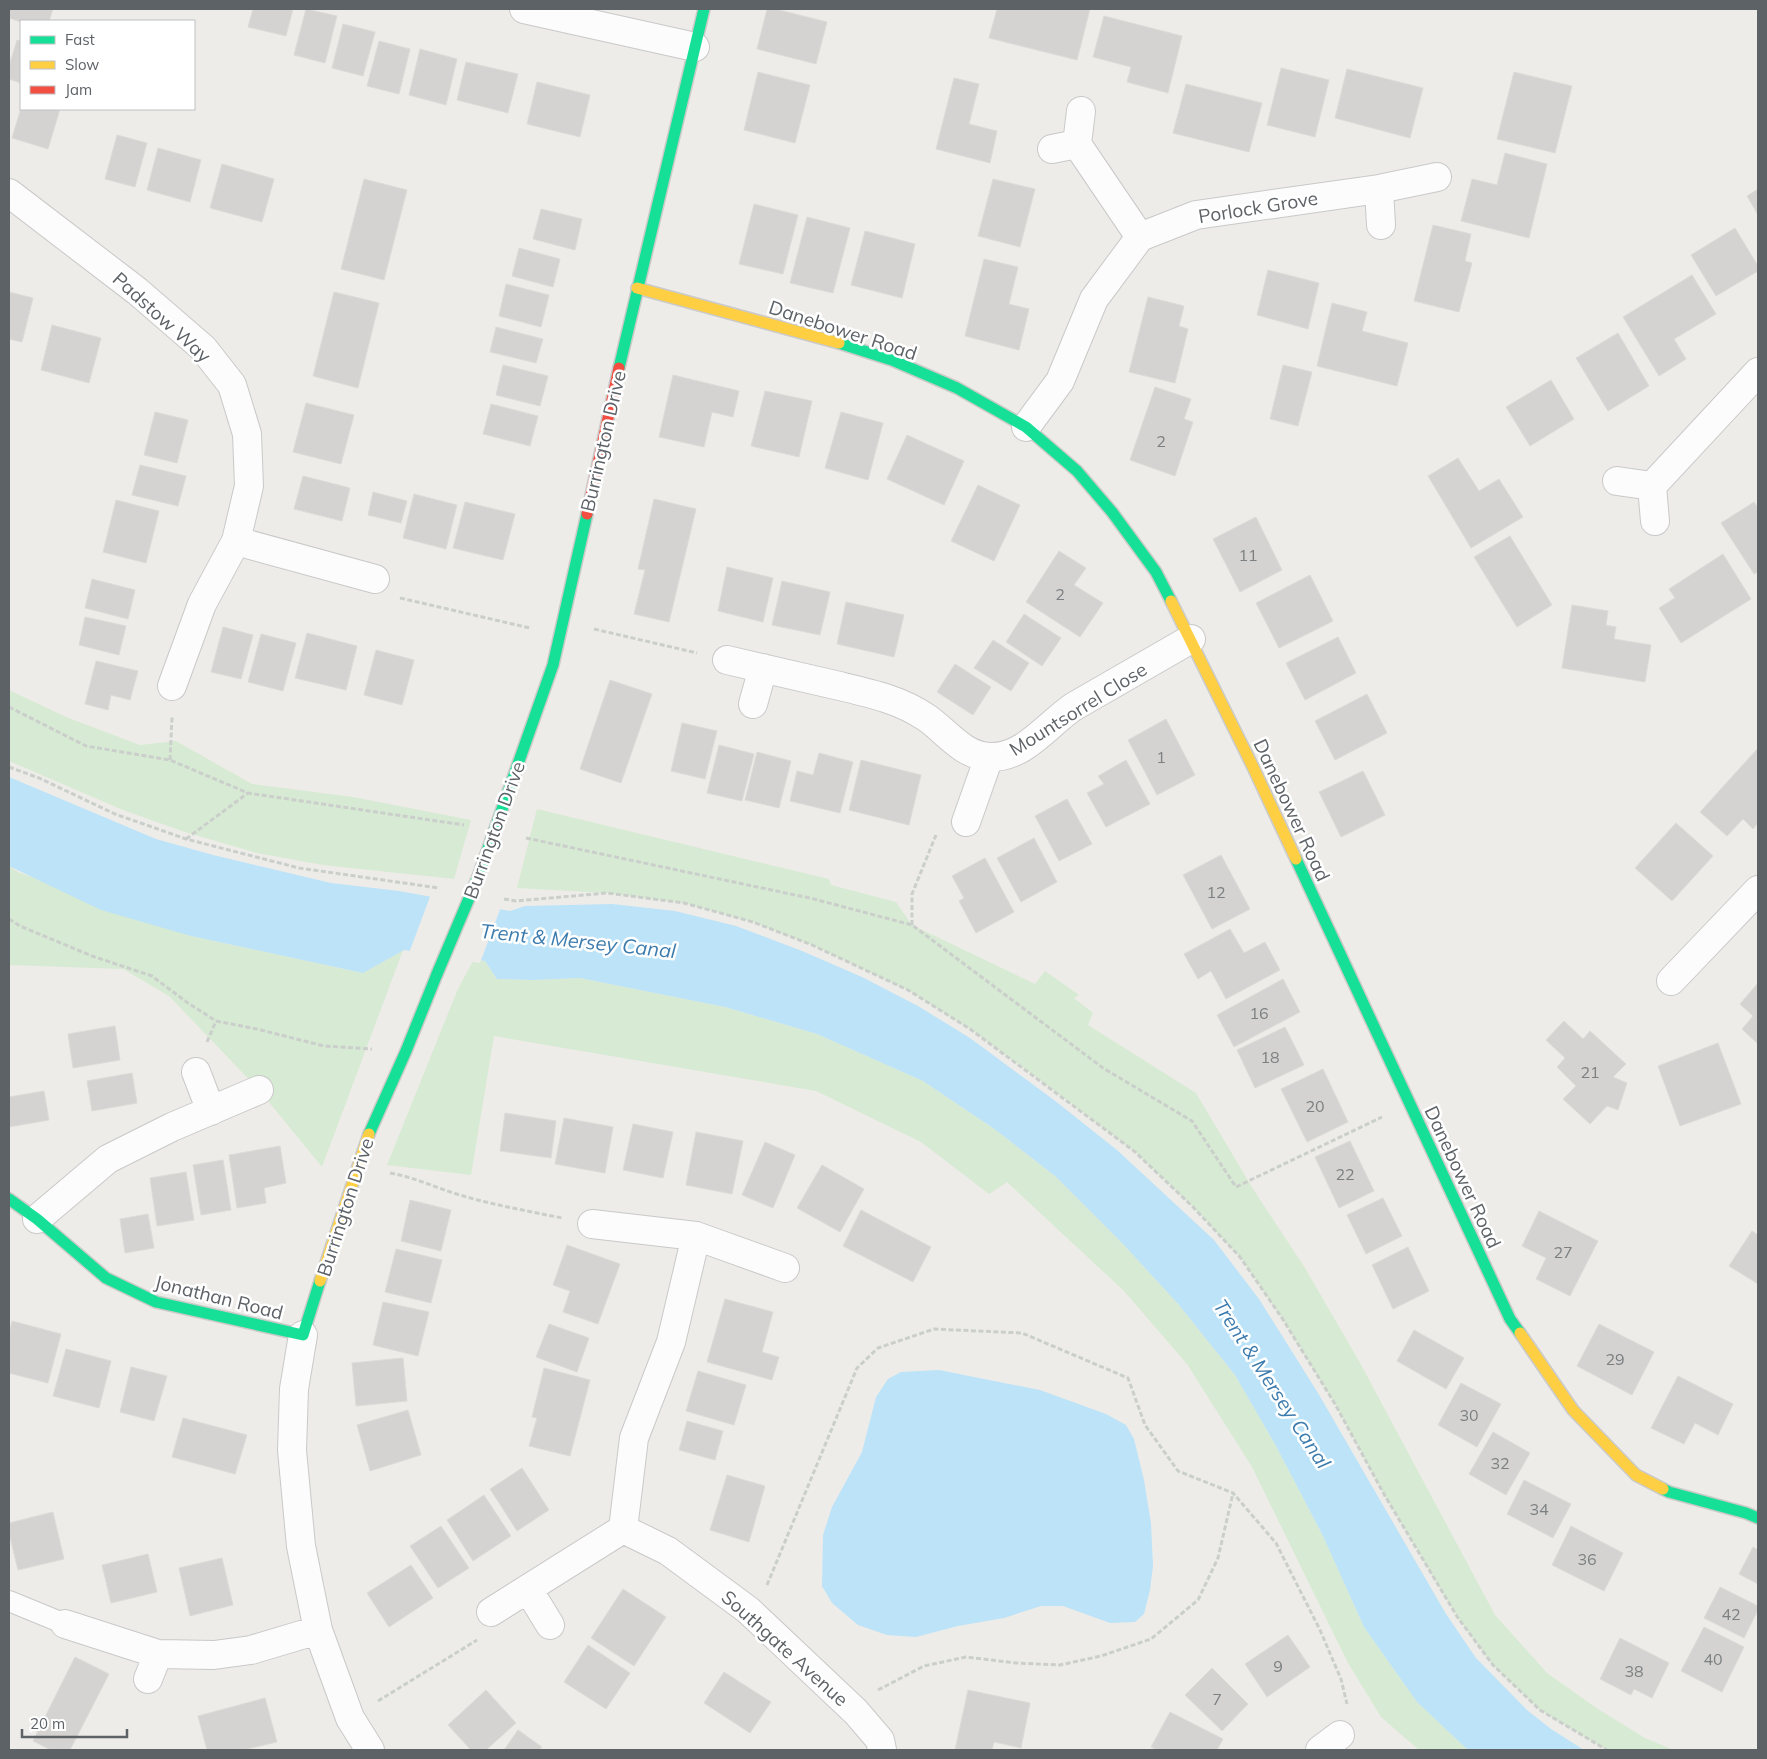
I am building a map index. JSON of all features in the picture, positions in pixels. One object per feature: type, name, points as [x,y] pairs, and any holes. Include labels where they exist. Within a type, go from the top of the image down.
[{"type":"street","points":[[524,9],[695,47]]},
{"type":"street","name":"Burrington Drive","points":[[370,1750],[350,1718],[318,1630],[301,1546],[292,1450],[294,1389],[303,1335],[367,1138],[406,1051],[478,877],[553,665],[637,288],[704,9]]},
{"type":"street","points":[[1026,427],[1060,382],[1094,299],[1140,237],[1064,146],[1081,111]]},
{"type":"street","name":"Porlock Grove","points":[[1140,237],[1196,215],[1379,189],[1437,177]]},
{"type":"street","points":[[1379,189],[1381,225]]},
{"type":"street","name":"Padstow Way","points":[[9,193],[137,291],[203,348],[232,385],[247,434],[249,486],[236,541],[202,604],[172,686]]},
{"type":"street","name":"Danebower Road","points":[[637,288],[892,360],[957,388],[1026,427],[1077,471],[1112,512],[1156,572],[1191,639],[1253,767],[1510,1319],[1573,1410],[1636,1475],[1668,1492],[1740,1511],[1758,1518]]},
{"type":"street","points":[[1655,521],[1652,486],[1758,372]]},
{"type":"street","points":[[1617,481],[1652,486]]},
{"type":"street","points":[[236,541],[375,579]]},
{"type":"street","name":"Mountsorrel Close","points":[[727,660],[891,699],[927,718],[960,746],[989,757],[1004,756],[1016,752],[1029,744],[1057,718],[1073,707],[1191,639]]},
{"type":"street","points":[[753,704],[763,668]]},
{"type":"street","name":"Mountsorrel Close","points":[[966,822],[989,757]]},
{"type":"street","points":[[1671,982],[1758,890]]},
{"type":"street","points":[[196,1072],[211,1111]]},
{"type":"street","points":[[37,1219],[108,1159],[172,1127],[259,1090]]},
{"type":"street","name":"Jonathan Road","points":[[9,1199],[37,1219],[106,1278],[156,1302],[303,1335]]},
{"type":"street","points":[[592,1224],[696,1236],[785,1268]]},
{"type":"street","points":[[490,1612],[623,1529],[634,1438],[671,1342],[696,1236]]},
{"type":"street","name":"Southgate Avenue","points":[[623,1529],[668,1551],[754,1616],[848,1705],[880,1740],[882,1750]]},
{"type":"street","points":[[528,1589],[550,1625]]},
{"type":"street","points":[[64,1624],[158,1654],[214,1655],[251,1650],[318,1630]]},
{"type":"street","points":[[148,1679],[158,1654]]},
{"type":"lane","points":[[9,1601],[64,1624]]},
{"type":"path","points":[[375,579],[376,592],[560,635]]},
{"type":"path","points":[[562,621],[727,660]]},
{"type":"path","points":[[170,760],[172,686]]},
{"type":"path","points":[[9,707],[86,746],[170,760],[248,793],[495,830],[814,899],[912,925],[1104,1068],[1192,1121],[1236,1186],[1410,1104]]},
{"type":"path","points":[[9,767],[39,778],[115,814],[186,839],[300,868],[441,888]]},
{"type":"path","points":[[186,839],[248,793]]},
{"type":"path","points":[[912,925],[912,894],[944,816],[966,822]]},
{"type":"path","points":[[498,898],[516,902],[607,893],[684,903],[752,922],[812,945],[908,990],[970,1029],[1134,1152],[1192,1206],[1240,1257],[1282,1318],[1336,1404],[1386,1496],[1458,1618],[1493,1665],[1540,1710],[1607,1750]]},
{"type":"path","points":[[9,919],[20,926],[92,956],[152,976],[216,1021],[324,1046],[406,1051]]},
{"type":"path","points":[[358,1168],[408,1176],[459,1195],[592,1224]]},
{"type":"path","points":[[754,1616],[857,1368],[878,1348],[934,1329],[1022,1333],[1128,1378],[1145,1425],[1178,1471],[1234,1493],[1276,1543],[1320,1630],[1341,1678],[1348,1706]]},
{"type":"path","points":[[848,1705],[924,1666],[941,1662],[966,1657],[1016,1663],[1060,1665],[1101,1656],[1151,1639],[1198,1600],[1218,1558],[1234,1493]]},
{"type":"path","points":[[350,1718],[497,1628],[490,1612]]},
{"type":"green space","points":[[9,690],[66,717],[140,745],[176,741],[252,784],[353,797],[471,820],[454,879],[323,865],[257,853],[185,832],[123,810],[9,761]]},
{"type":"green space","points":[[537,809],[829,879],[831,885],[896,902],[912,925],[1035,984],[1045,971],[1079,995],[1074,998],[1093,1013],[1088,1025],[1196,1093],[1253,1189],[1305,1268],[1359,1361],[1495,1615],[1547,1673],[1598,1709],[1645,1738],[1674,1750],[1607,1750],[1540,1710],[1493,1665],[1458,1618],[1385,1496],[1335,1404],[1282,1318],[1240,1257],[1192,1206],[1134,1151],[970,1029],[908,990],[812,945],[753,922],[684,903],[607,893],[517,888]]},
{"type":"green space","points":[[9,866],[18,872],[191,936],[363,973],[403,950],[322,1167],[259,1090],[169,996],[123,969],[9,965]]},
{"type":"green space","points":[[474,959],[485,961],[497,979],[580,978],[725,1007],[817,1034],[923,1081],[993,1128],[1055,1176],[1123,1244],[1179,1305],[1235,1375],[1276,1446],[1323,1536],[1364,1627],[1417,1702],[1468,1750],[1419,1750],[1381,1717],[1348,1663],[1252,1467],[1187,1364],[1124,1291],[1007,1182],[989,1194],[921,1142],[816,1091],[494,1036],[471,1175],[387,1165],[457,991]]},
{"type":"water","name":"Trent & Mersey Canal","points":[[9,777],[156,839],[213,855],[331,883],[399,891],[510,911],[525,906],[612,904],[675,911],[736,926],[802,951],[862,977],[918,1006],[970,1038],[1054,1100],[1117,1150],[1214,1240],[1259,1299],[1318,1393],[1446,1614],[1476,1658],[1527,1710],[1551,1729],[1584,1750],[1468,1750],[1417,1702],[1364,1627],[1323,1536],[1276,1446],[1235,1375],[1179,1305],[1123,1244],[1055,1176],[993,1128],[923,1081],[817,1034],[725,1007],[580,978],[497,979],[485,961],[404,950],[363,973],[191,936],[101,910],[9,866]]},
{"type":"water","points":[[939,1370],[1040,1390],[1106,1414],[1126,1425],[1134,1439],[1144,1480],[1151,1523],[1153,1566],[1144,1614],[1135,1622],[1110,1623],[1063,1606],[1041,1606],[1004,1618],[958,1626],[916,1637],[887,1635],[858,1625],[832,1603],[822,1586],[823,1535],[832,1507],[862,1452],[876,1397],[888,1379],[901,1372]]},
{"type":"pier","points":[[431,894],[501,907],[480,963],[409,953]]},
{"type":"building","points":[[9,9],[53,9],[49,20],[20,20],[20,22],[9,18]]},
{"type":"building","points":[[253,9],[293,9],[286,36],[248,27]]},
{"type":"building","points":[[306,9],[337,16],[325,63],[294,55]]},
{"type":"building","points":[[767,9],[775,9],[827,22],[816,64],[757,49]]},
{"type":"building","points":[[997,9],[1090,9],[1077,60],[989,38]]},
{"type":"building","points":[[1104,16],[1182,36],[1168,93],[1127,82],[1131,67],[1093,57]]},
{"type":"building","points":[[343,24],[375,32],[363,76],[332,68]]},
{"type":"building","points":[[17,40],[20,41],[20,83],[9,79],[9,66]]},
{"type":"building","points":[[379,41],[410,49],[399,94],[367,86]]},
{"type":"building","points":[[420,49],[457,59],[446,105],[409,95]]},
{"type":"building","points":[[466,62],[518,74],[508,113],[457,100]]},
{"type":"building","points":[[1281,68],[1329,80],[1315,137],[1267,125]]},
{"type":"building","points":[[1347,69],[1423,88],[1410,138],[1335,118]]},
{"type":"building","points":[[758,72],[810,85],[795,143],[744,130]]},
{"type":"building","points":[[1514,72],[1572,86],[1555,153],[1497,139]]},
{"type":"building","points":[[954,78],[979,84],[969,124],[997,131],[990,163],[936,149]]},
{"type":"building","points":[[537,82],[590,95],[580,137],[527,124]]},
{"type":"building","points":[[1186,84],[1262,103],[1249,152],[1173,133]]},
{"type":"building","points":[[20,110],[60,110],[48,149],[12,138]]},
{"type":"building","points":[[117,135],[147,143],[135,187],[105,179]]},
{"type":"building","points":[[158,148],[201,160],[190,202],[147,190]]},
{"type":"building","points":[[1505,153],[1547,164],[1529,238],[1461,221],[1472,179],[1497,185]]},
{"type":"building","points":[[222,164],[274,179],[262,222],[210,208]]},
{"type":"building","points":[[364,179],[407,190],[384,280],[341,269]]},
{"type":"building","points":[[993,179],[1035,189],[1020,247],[978,236]]},
{"type":"building","points":[[1758,189],[1758,215],[1747,196]]},
{"type":"building","points":[[754,204],[798,215],[783,274],[739,264]]},
{"type":"building","points":[[541,209],[582,219],[575,250],[533,239]]},
{"type":"building","points":[[807,217],[850,228],[833,293],[790,283]]},
{"type":"building","points":[[1433,225],[1471,234],[1465,261],[1472,263],[1459,312],[1414,301]]},
{"type":"building","points":[[1735,228],[1758,266],[1758,271],[1716,296],[1691,255]]},
{"type":"building","points":[[865,231],[915,244],[902,298],[851,285]]},
{"type":"building","points":[[519,248],[560,259],[553,287],[512,276]]},
{"type":"building","points":[[984,259],[1018,267],[1009,304],[1029,309],[1019,350],[965,336]]},
{"type":"building","points":[[1268,270],[1319,283],[1308,329],[1257,315]]},
{"type":"building","points":[[1692,275],[1716,314],[1674,339],[1686,359],[1659,376],[1623,317]]},
{"type":"building","points":[[506,284],[549,295],[541,327],[499,316]]},
{"type":"building","points":[[9,292],[33,298],[22,342],[9,339]]},
{"type":"building","points":[[334,292],[379,303],[358,388],[313,376]]},
{"type":"building","points":[[1148,297],[1184,306],[1179,326],[1188,329],[1175,383],[1129,372]]},
{"type":"building","points":[[1332,303],[1367,312],[1362,331],[1408,343],[1397,386],[1317,366]]},
{"type":"building","points":[[52,325],[101,338],[89,383],[41,370]]},
{"type":"building","points":[[496,327],[543,339],[536,363],[490,352]]},
{"type":"building","points":[[1618,333],[1649,386],[1608,411],[1576,358]]},
{"type":"building","points":[[503,365],[548,376],[540,406],[496,395]]},
{"type":"building","points":[[1283,365],[1312,372],[1298,426],[1270,419]]},
{"type":"building","points":[[673,375],[739,391],[733,417],[712,412],[704,447],[659,437]]},
{"type":"building","points":[[1551,380],[1574,419],[1530,446],[1506,407]]},
{"type":"building","points":[[1155,387],[1191,399],[1184,419],[1193,422],[1175,476],[1130,460]]},
{"type":"building","points":[[765,391],[812,401],[799,457],[751,446]]},
{"type":"building","points":[[306,403],[354,415],[341,464],[293,452]]},
{"type":"building","points":[[491,404],[538,416],[530,446],[483,434]]},
{"type":"building","points":[[155,412],[188,420],[177,463],[144,455]]},
{"type":"building","points":[[841,412],[883,423],[868,480],[825,468]]},
{"type":"building","points":[[907,435],[964,461],[944,505],[887,479]]},
{"type":"building","points":[[1458,458],[1479,491],[1499,479],[1523,517],[1471,548],[1428,476]]},
{"type":"building","points":[[140,465],[186,476],[178,506],[132,495]]},
{"type":"building","points":[[303,476],[350,488],[342,521],[294,509]]},
{"type":"building","points":[[978,485],[1020,505],[994,561],[951,541]]},
{"type":"building","points":[[373,492],[407,501],[401,523],[368,515]]},
{"type":"building","points":[[414,494],[457,505],[446,549],[403,538]]},
{"type":"building","points":[[654,499],[696,509],[669,622],[634,614],[645,570],[638,569]]},
{"type":"building","points":[[116,500],[159,511],[146,563],[103,552]]},
{"type":"building","points":[[465,502],[515,514],[503,560],[453,548]]},
{"type":"building","points":[[1754,502],[1758,508],[1758,572],[1754,574],[1721,523]]},
{"type":"building","points":[[1256,517],[1282,570],[1240,592],[1213,539]]},
{"type":"building","points":[[1510,536],[1552,605],[1517,627],[1474,557]]},
{"type":"building","points":[[1059,551],[1086,568],[1074,585],[1103,603],[1080,637],[1026,602]]},
{"type":"building","points":[[1723,554],[1751,599],[1681,643],[1659,608],[1675,598],[1669,589]]},
{"type":"building","points":[[727,567],[773,578],[763,622],[718,611]]},
{"type":"building","points":[[1310,575],[1333,621],[1279,648],[1256,603]]},
{"type":"building","points":[[92,579],[135,590],[128,619],[85,608]]},
{"type":"building","points":[[782,581],[830,592],[820,635],[772,625]]},
{"type":"building","points":[[846,602],[904,615],[894,657],[837,644]]},
{"type":"building","points":[[1572,605],[1608,611],[1606,625],[1616,627],[1614,639],[1651,645],[1645,682],[1562,668]]},
{"type":"building","points":[[1024,614],[1061,638],[1042,666],[1006,642]]},
{"type":"building","points":[[85,617],[126,626],[119,655],[79,645]]},
{"type":"building","points":[[223,627],[253,635],[241,679],[211,672]]},
{"type":"building","points":[[307,633],[357,646],[346,690],[295,678]]},
{"type":"building","points":[[261,634],[296,643],[283,691],[248,682]]},
{"type":"building","points":[[1338,637],[1356,673],[1305,700],[1286,663]]},
{"type":"building","points":[[993,640],[1029,663],[1011,691],[974,668]]},
{"type":"building","points":[[376,650],[414,660],[402,705],[364,695]]},
{"type":"building","points":[[96,661],[138,671],[130,700],[111,695],[108,710],[85,704]]},
{"type":"building","points":[[955,664],[991,687],[973,715],[937,692]]},
{"type":"building","points":[[610,680],[652,694],[621,783],[580,769]]},
{"type":"building","points":[[1367,694],[1387,733],[1335,760],[1315,721]]},
{"type":"building","points":[[1166,719],[1195,775],[1157,795],[1128,740]]},
{"type":"building","points":[[682,723],[717,731],[705,779],[671,771]]},
{"type":"building","points":[[719,745],[754,754],[742,801],[707,793]]},
{"type":"building","points":[[1758,748],[1758,823],[1753,829],[1743,819],[1727,836],[1700,812]]},
{"type":"building","points":[[757,752],[791,761],[779,808],[745,800]]},
{"type":"building","points":[[819,753],[853,762],[840,813],[790,801],[797,771],[813,775]]},
{"type":"building","points":[[861,760],[921,775],[909,825],[849,810]]},
{"type":"building","points":[[1126,760],[1150,804],[1106,827],[1087,793],[1104,784],[1098,776]]},
{"type":"building","points":[[1363,771],[1385,815],[1341,837],[1319,792]]},
{"type":"building","points":[[1067,799],[1092,844],[1059,861],[1035,816]]},
{"type":"building","points":[[1676,823],[1713,856],[1672,901],[1635,868]]},
{"type":"building","points":[[1034,838],[1057,882],[1021,902],[997,858]]},
{"type":"building","points":[[1221,855],[1250,909],[1212,929],[1183,875]]},
{"type":"building","points":[[985,858],[1014,912],[976,933],[959,901],[964,898],[952,876]]},
{"type":"building","points":[[1230,929],[1244,953],[1265,942],[1280,970],[1226,999],[1211,971],[1198,979],[1184,954]]},
{"type":"building","points":[[1283,979],[1300,1012],[1234,1047],[1217,1015]]},
{"type":"building","points":[[1758,983],[1758,1044],[1742,1029],[1753,1016],[1740,1004]]},
{"type":"building","points":[[1564,1021],[1583,1039],[1590,1031],[1626,1064],[1613,1077],[1627,1083],[1618,1110],[1607,1106],[1590,1124],[1563,1099],[1576,1086],[1557,1067],[1565,1058],[1546,1040]]},
{"type":"building","points":[[115,1026],[120,1060],[73,1068],[68,1034]]},
{"type":"building","points":[[1285,1027],[1304,1065],[1255,1088],[1237,1050]]},
{"type":"building","points":[[1718,1043],[1741,1104],[1680,1126],[1658,1066]]},
{"type":"building","points":[[1323,1069],[1348,1122],[1307,1142],[1281,1089]]},
{"type":"building","points":[[132,1073],[137,1103],[92,1111],[87,1081]]},
{"type":"building","points":[[44,1091],[49,1120],[9,1127],[9,1097]]},
{"type":"building","points":[[505,1113],[556,1121],[551,1158],[500,1151]]},
{"type":"building","points":[[564,1118],[613,1127],[605,1173],[555,1164]]},
{"type":"building","points":[[633,1124],[673,1132],[663,1178],[623,1170]]},
{"type":"building","points":[[696,1132],[743,1141],[732,1194],[686,1185]]},
{"type":"building","points":[[1350,1141],[1374,1191],[1339,1208],[1315,1157]]},
{"type":"building","points":[[765,1142],[795,1155],[773,1208],[742,1195]]},
{"type":"building","points":[[280,1146],[286,1183],[264,1188],[266,1203],[237,1208],[229,1155]]},
{"type":"building","points":[[223,1160],[231,1210],[201,1215],[193,1165]]},
{"type":"building","points":[[822,1165],[864,1189],[840,1232],[797,1208]]},
{"type":"building","points":[[186,1172],[194,1220],[157,1226],[150,1178]]},
{"type":"building","points":[[1383,1198],[1402,1236],[1366,1254],[1347,1215]]},
{"type":"building","points":[[410,1200],[451,1210],[441,1251],[401,1241]]},
{"type":"building","points":[[861,1210],[931,1247],[913,1282],[843,1246]]},
{"type":"building","points":[[1539,1211],[1598,1241],[1570,1296],[1536,1279],[1546,1258],[1522,1246]]},
{"type":"building","points":[[148,1214],[154,1248],[125,1253],[120,1219]]},
{"type":"building","points":[[1752,1231],[1758,1235],[1758,1284],[1729,1266]]},
{"type":"building","points":[[567,1245],[620,1264],[598,1324],[563,1312],[570,1291],[553,1285]]},
{"type":"building","points":[[1408,1247],[1429,1291],[1393,1309],[1372,1265]]},
{"type":"building","points":[[396,1249],[442,1260],[431,1303],[385,1292]]},
{"type":"building","points":[[725,1299],[773,1312],[762,1352],[779,1357],[772,1380],[707,1362]]},
{"type":"building","points":[[383,1302],[429,1312],[418,1356],[373,1345]]},
{"type":"building","points":[[12,1321],[61,1334],[48,1383],[9,1373],[9,1334]]},
{"type":"building","points":[[549,1324],[589,1338],[577,1372],[536,1357]]},
{"type":"building","points":[[1599,1324],[1654,1352],[1632,1395],[1577,1366]]},
{"type":"building","points":[[1414,1330],[1464,1358],[1446,1389],[1397,1361]]},
{"type":"building","points":[[66,1349],[111,1361],[99,1408],[53,1396]]},
{"type":"building","points":[[403,1358],[407,1401],[356,1406],[352,1363]]},
{"type":"building","points":[[131,1367],[167,1376],[154,1421],[120,1412]]},
{"type":"building","points":[[544,1368],[590,1380],[570,1456],[529,1446],[537,1418],[532,1417]]},
{"type":"building","points":[[698,1371],[746,1385],[734,1425],[686,1411]]},
{"type":"building","points":[[1678,1376],[1733,1404],[1718,1435],[1695,1423],[1684,1444],[1651,1428]]},
{"type":"building","points":[[1461,1383],[1501,1404],[1477,1447],[1438,1425]]},
{"type":"building","points":[[408,1410],[421,1455],[370,1471],[357,1425]]},
{"type":"building","points":[[183,1418],[247,1435],[235,1474],[172,1457]]},
{"type":"building","points":[[687,1421],[723,1431],[715,1460],[679,1450]]},
{"type":"building","points":[[1493,1432],[1530,1453],[1506,1495],[1469,1474]]},
{"type":"building","points":[[522,1468],[549,1510],[517,1531],[490,1489]]},
{"type":"building","points":[[727,1475],[765,1486],[749,1542],[710,1530]]},
{"type":"building","points":[[1524,1480],[1571,1504],[1553,1538],[1507,1514]]},
{"type":"building","points":[[484,1495],[511,1536],[473,1561],[447,1520]]},
{"type":"building","points":[[53,1512],[64,1559],[18,1570],[9,1533],[9,1523]]},
{"type":"building","points":[[441,1526],[469,1568],[438,1588],[410,1546]]},
{"type":"building","points":[[1571,1526],[1623,1553],[1604,1591],[1552,1565]]},
{"type":"building","points":[[1753,1547],[1758,1550],[1758,1584],[1739,1574]]},
{"type":"building","points":[[148,1554],[157,1592],[111,1603],[102,1565]]},
{"type":"building","points":[[222,1558],[233,1605],[190,1616],[179,1568]]},
{"type":"building","points":[[411,1565],[433,1598],[389,1627],[367,1593]]},
{"type":"building","points":[[1720,1587],[1758,1606],[1758,1610],[1744,1638],[1704,1618]]},
{"type":"building","points":[[623,1589],[666,1617],[634,1666],[591,1638]]},
{"type":"building","points":[[1704,1627],[1744,1647],[1722,1692],[1681,1671]]},
{"type":"building","points":[[1288,1635],[1310,1667],[1267,1697],[1245,1664]]},
{"type":"building","points":[[1620,1638],[1669,1663],[1652,1698],[1634,1689],[1631,1695],[1600,1679]]},
{"type":"building","points":[[588,1645],[630,1673],[606,1709],[564,1682]]},
{"type":"building","points":[[75,1657],[109,1674],[70,1750],[51,1750],[33,1741]]},
{"type":"building","points":[[1212,1668],[1248,1704],[1222,1731],[1185,1695]]},
{"type":"building","points":[[724,1672],[771,1702],[750,1733],[704,1703]]},
{"type":"building","points":[[486,1690],[516,1723],[486,1750],[471,1750],[448,1725]]},
{"type":"building","points":[[968,1690],[1030,1703],[1021,1748],[994,1742],[992,1750],[955,1750]]},
{"type":"building","points":[[265,1698],[277,1742],[243,1750],[207,1750],[198,1716]]},
{"type":"building","points":[[1170,1712],[1223,1739],[1217,1750],[1158,1750],[1151,1747]]},
{"type":"building","points":[[518,1730],[542,1747],[539,1750],[504,1750]]},
{"type":"traffic: fast","points":[[619,368],[704,9]]},
{"type":"traffic: fast","points":[[839,343],[892,360],[957,388],[1026,427],[1077,471],[1112,512],[1156,572],[1171,601]]},
{"type":"traffic: fast","points":[[478,877],[553,665],[587,514]]},
{"type":"traffic: fast","points":[[1296,859],[1510,1319],[1520,1333]]},
{"type":"traffic: fast","points":[[437,974],[478,877]]},
{"type":"traffic: fast","points":[[369,1134],[406,1051],[437,974]]},
{"type":"traffic: fast","points":[[9,1199],[37,1219],[106,1278],[156,1302],[303,1335],[320,1281]]},
{"type":"traffic: fast","points":[[1663,1489],[1758,1518]]},
{"type":"traffic: slow","points":[[637,288],[839,343]]},
{"type":"traffic: slow","points":[[1171,601],[1296,859]]},
{"type":"traffic: slow","points":[[320,1281],[369,1134]]},
{"type":"traffic: slow","points":[[1520,1333],[1573,1410],[1636,1475],[1663,1489]]},
{"type":"traffic: jam","points":[[587,514],[619,368]]}]
